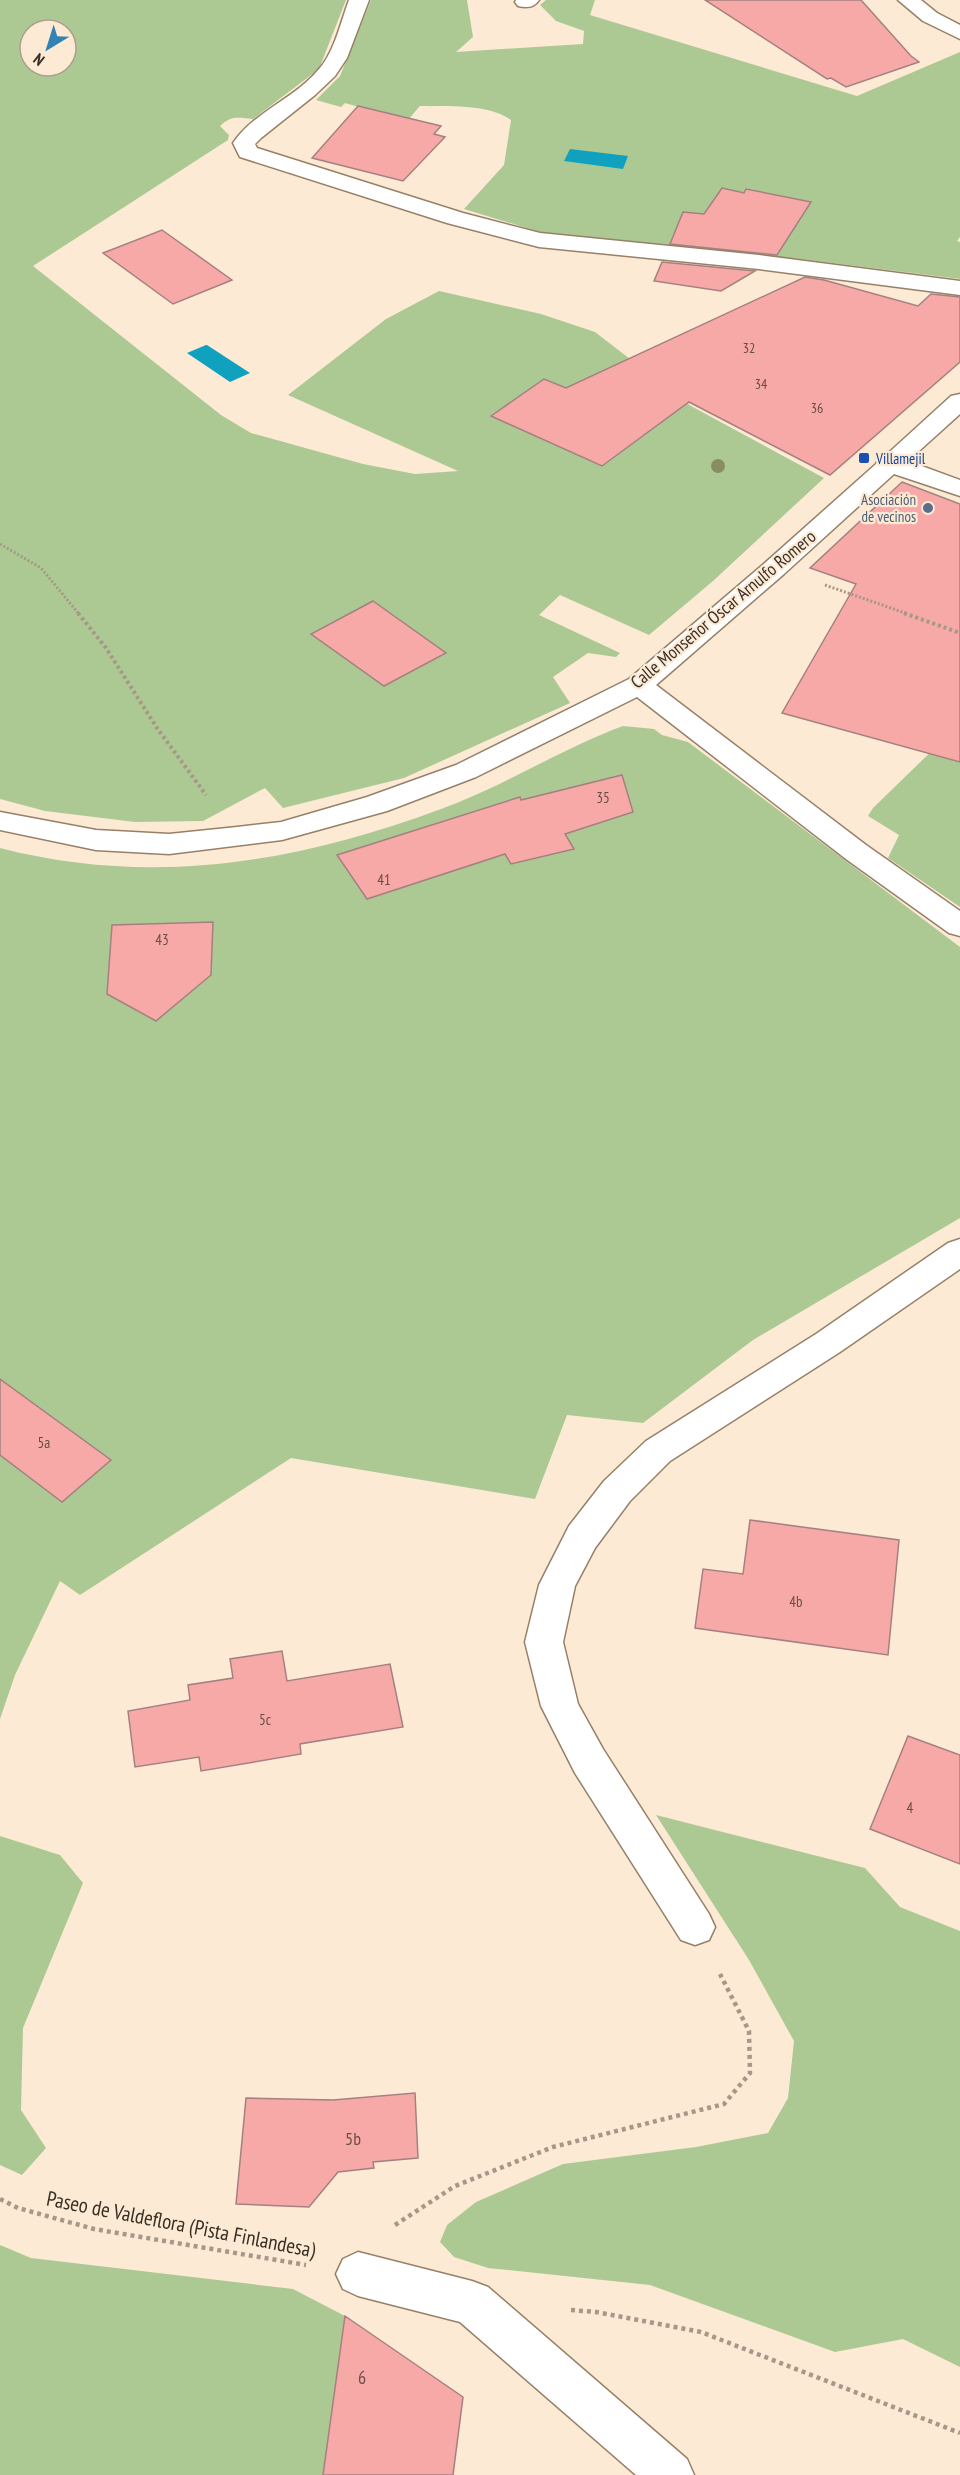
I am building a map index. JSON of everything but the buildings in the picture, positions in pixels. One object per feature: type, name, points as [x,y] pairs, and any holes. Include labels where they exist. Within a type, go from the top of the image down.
[{"type":"street","points":[[358,0],[331,70],[307,94],[252,133],[244,144],[248,152],[455,218],[539,240],[759,262],[960,288]]},
{"type":"street","points":[[908,0],[930,17],[960,33]]},
{"type":"street","name":"Calle Monseñor Óscar Arnulfo Romero","points":[[0,821],[96,840],[169,844],[237,837],[282,831],[377,804],[466,771],[639,685],[775,568],[888,463],[960,401]]},
{"type":"street","points":[[888,463],[960,488]]},
{"type":"street","points":[[639,685],[856,852],[960,926]]},
{"type":"street","points":[[695,1927],[589,1761],[560,1706],[544,1642],[557,1585],[582,1538],[617,1491],[658,1451],[828,1343],[960,1252]]},
{"type":"street","points":[[358,2274],[472,2303],[670,2475]]},
{"type":"path","points":[[0,544],[41,568],[70,603],[106,648],[157,729],[237,837]]},
{"type":"path","points":[[775,568],[960,633]]},
{"type":"path","points":[[358,2274],[368,2243],[455,2186],[553,2147],[724,2104],[750,2073],[749,2031],[695,1927]]},
{"type":"path","name":"Paseo de Valdeflora (Pista Finlandesa)","points":[[0,2199],[18,2208],[94,2229],[358,2274]]},
{"type":"path","points":[[562,2309],[596,2312],[701,2332],[960,2433]]},
{"type":"green space","points":[[0,0],[346,0],[319,69],[253,119],[235,118],[224,122],[220,126],[229,135],[228,140],[33,266],[221,415],[251,433],[363,464],[415,474],[458,471],[288,395],[386,319],[439,291],[541,314],[595,332],[691,406],[824,478],[713,581],[649,635],[560,595],[539,615],[620,653],[616,657],[588,653],[553,677],[570,703],[404,778],[283,808],[265,788],[203,821],[135,822],[45,811],[0,799]]},
{"type":"green space","points":[[371,0],[467,0],[473,37],[456,52],[583,44],[584,31],[556,21],[540,5],[546,0],[595,0],[590,15],[857,96],[960,52],[960,237],[957,241],[960,242],[960,279],[801,259],[550,235],[464,209],[504,165],[511,120],[479,108],[420,106],[407,121],[345,103],[341,107],[316,100],[340,76]]},
{"type":"green space","points":[[623,726],[654,729],[662,735],[688,742],[960,947],[960,1218],[753,1340],[643,1423],[567,1415],[535,1499],[291,1458],[80,1595],[60,1581],[15,1675],[0,1719],[0,848],[57,860],[113,866],[168,867],[223,863],[278,855],[387,828],[441,809]]},
{"type":"green space","points":[[942,741],[960,748],[960,907],[888,858],[899,835],[868,816],[873,808]]},
{"type":"green space","points":[[656,1815],[865,1868],[900,1907],[960,1931],[960,2367],[903,2339],[835,2352],[650,2285],[488,2268],[454,2257],[440,2242],[447,2225],[476,2202],[563,2164],[696,2147],[768,2133],[788,2098],[794,2041],[749,1960]]},
{"type":"green space","points":[[0,1836],[60,1855],[83,1883],[23,2028],[21,2110],[46,2148],[22,2175],[0,2165]]},
{"type":"green space","points":[[0,2245],[31,2258],[293,2289],[345,2316],[323,2475],[0,2475]]},
{"type":"water","points":[[570,149],[628,156],[623,169],[564,161]]},
{"type":"water","points":[[207,345],[250,373],[230,382],[187,353]]},
{"type":"place","name":"Villamejil","points":[[864,458]]},
{"type":"place","name":"Asociación de vecinos","points":[[928,508]]}]
